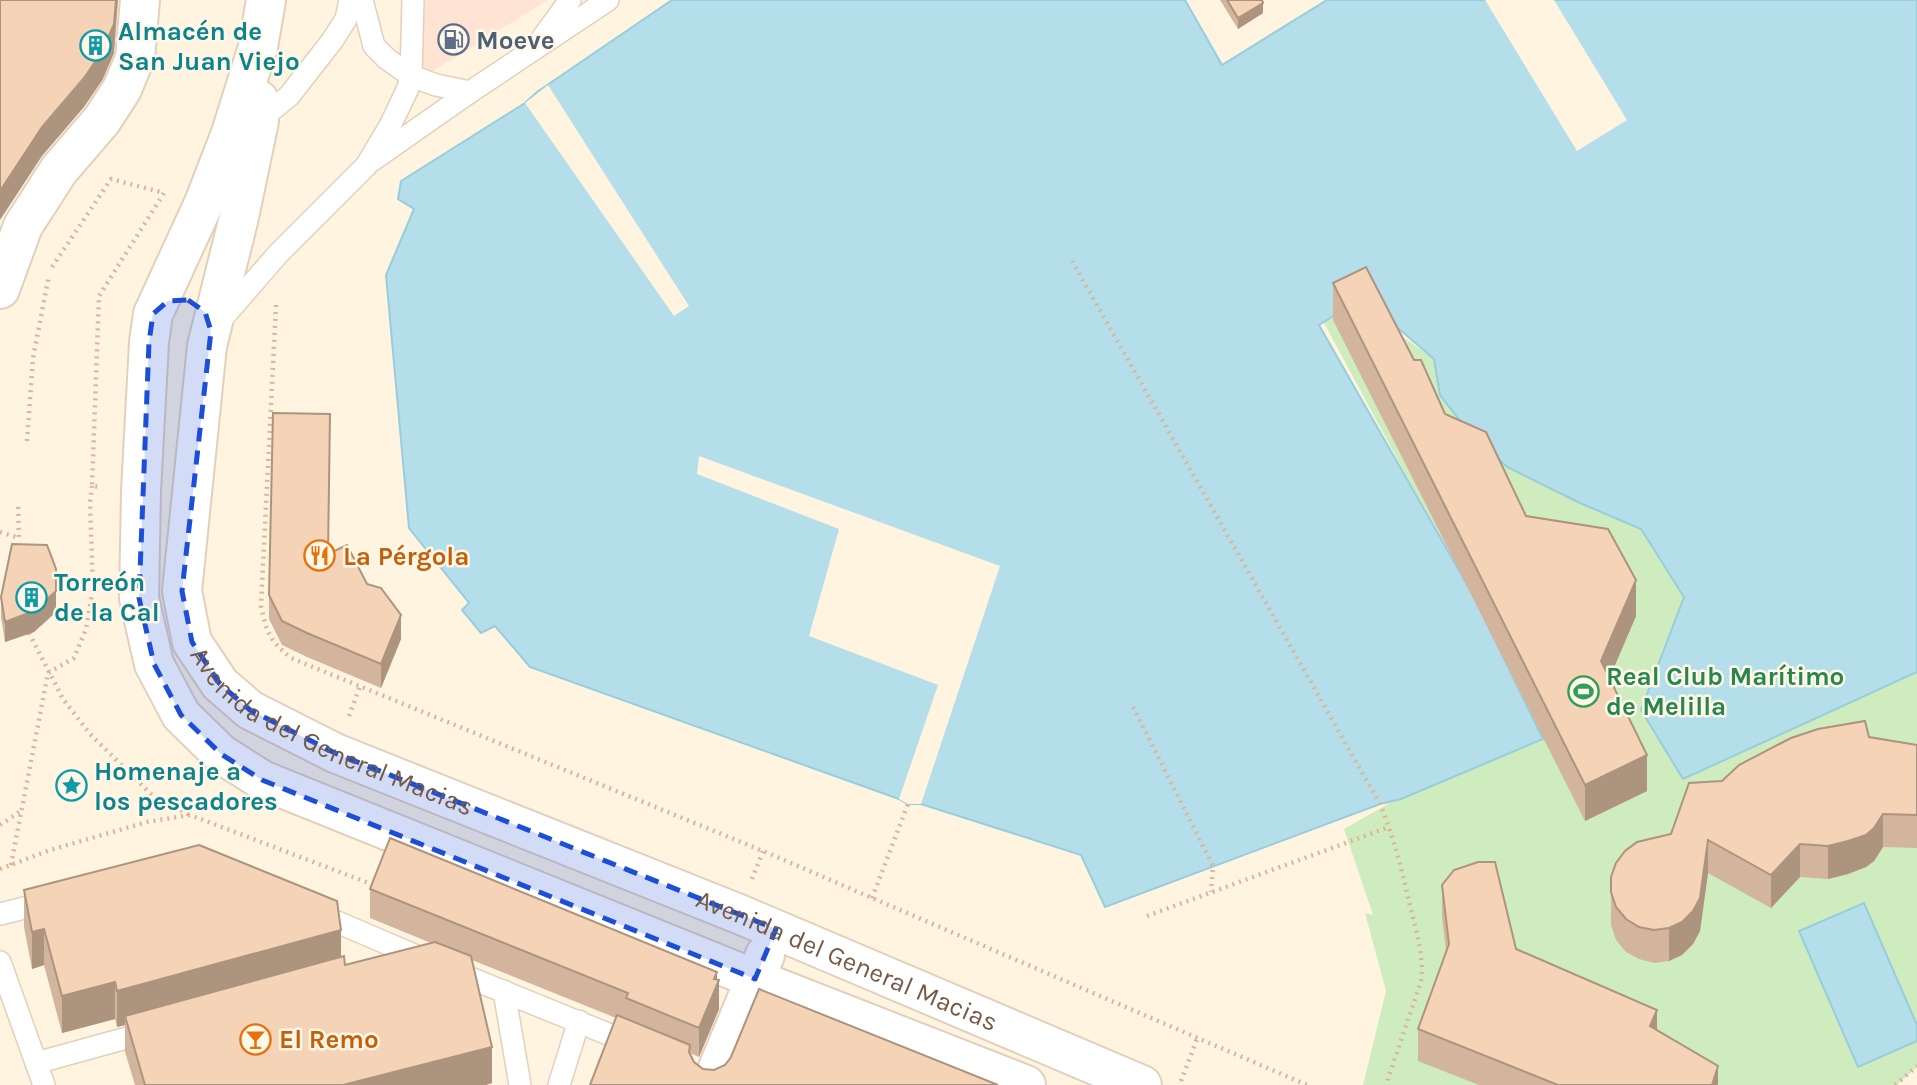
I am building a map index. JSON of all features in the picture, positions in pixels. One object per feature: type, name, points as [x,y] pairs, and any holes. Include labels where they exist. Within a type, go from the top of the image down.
[{"type":"street","points":[[0,289],[23,226],[59,170],[102,120],[122,89],[135,58],[140,0]]},
{"type":"street","name":"Avenida del General Macias","points":[[266,0],[245,127],[239,217],[209,339],[182,591],[192,642],[220,684],[250,710],[335,753],[776,929],[1069,1070],[1142,1085]]},
{"type":"street","name":"Avenida del General Macias","points":[[245,127],[204,204],[151,328],[141,491],[139,598],[154,664],[181,715],[221,754],[262,780],[1026,1085]]},
{"type":"street","points":[[188,300],[205,312],[209,339],[194,358],[177,361],[160,356],[151,328],[168,301],[188,300]]},
{"type":"street","points":[[706,1077],[755,979],[776,929]]},
{"type":"lane","points":[[245,127],[289,96],[346,19],[350,0]]},
{"type":"lane","points":[[362,0],[374,46],[387,59],[411,76],[436,85],[470,92]]},
{"type":"lane","points":[[366,166],[408,88],[411,76],[413,0]]},
{"type":"lane","points":[[533,50],[570,0]]},
{"type":"lane","points":[[209,339],[278,254],[366,166],[470,92],[608,0]]},
{"type":"lane","points":[[0,914],[72,896]]},
{"type":"lane","points":[[295,904],[655,1053]]},
{"type":"lane","points":[[394,965],[421,958]]},
{"type":"lane","points":[[0,962],[44,1085]]},
{"type":"lane","points":[[504,991],[520,1085]]},
{"type":"lane","points":[[559,1085],[579,1021]]},
{"type":"lane","points":[[36,1063],[169,1027]]},
{"type":"path","points":[[11,865],[48,673],[74,658],[86,629],[93,590],[90,502],[99,296],[163,193],[111,179],[51,269],[33,358],[27,441]]},
{"type":"path","points":[[278,254],[261,606],[267,630],[276,646],[291,658],[321,671],[750,846],[1307,1085]]},
{"type":"path","points":[[1072,261],[1380,804],[1390,827],[1423,965],[1421,981],[1386,1085]]},
{"type":"path","points":[[92,486],[141,491]]},
{"type":"path","points":[[0,533],[19,538],[18,502]]},
{"type":"path","points":[[29,633],[63,699],[90,734],[153,796],[190,815],[374,885]]},
{"type":"path","points":[[1133,707],[1213,866],[1210,892]]},
{"type":"path","points":[[872,898],[908,804]]},
{"type":"path","points":[[0,825],[21,811]]},
{"type":"path","points":[[0,869],[50,850],[147,822],[190,815]]},
{"type":"path","points":[[1147,916],[1390,827]]},
{"type":"path","points":[[1179,1085],[1197,1039]]},
{"type":"path","points":[[1895,1085],[1917,1066]]},
{"type":"highlighted area","points":[[188,300],[205,312],[211,331],[182,591],[192,642],[220,684],[250,710],[335,753],[776,929],[755,979],[262,780],[221,754],[181,715],[154,664],[139,598],[149,342],[153,314],[168,301]]},
{"type":"shaded area","name":"Moeve","points":[[425,0],[548,0],[420,79]]},
{"type":"green space","name":"Real Club Marítimo de Melilla","points":[[1367,295],[1379,320],[1434,359],[1440,395],[1465,427],[1507,467],[1641,529],[1684,597],[1641,710],[1683,778],[1917,672],[1917,1067],[1897,1085],[1363,1085],[1386,991],[1365,913],[1373,915],[1344,829],[1395,800],[1542,739],[1436,531],[1323,321]]},
{"type":"water","points":[[672,0],[1185,0],[1222,65],[1327,0],[1917,0],[1917,672],[1683,779],[1641,710],[1684,597],[1641,529],[1507,467],[1465,427],[1440,395],[1434,359],[1399,329],[1379,320],[1367,295],[1319,325],[1473,595],[1543,739],[1401,799],[1380,804],[1105,907],[1081,855],[921,804],[908,804],[530,667],[495,626],[481,633],[462,610],[469,603],[409,528],[386,275],[414,209],[398,199],[401,181],[525,103],[537,92]]},
{"type":"water","points":[[1864,903],[1917,1025],[1917,1041],[1858,1067],[1799,931]]},
{"type":"pier","points":[[1485,0],[1554,0],[1627,120],[1577,151]]},
{"type":"pier","points":[[548,85],[689,306],[674,316],[525,103]]},
{"type":"pier","points":[[699,456],[1000,566],[921,804],[908,804],[899,799],[938,685],[809,636],[839,529],[697,474]]},
{"type":"building","points":[[0,0],[116,0],[114,24],[103,50],[84,78],[42,127],[0,191]]},
{"type":"building","points":[[1227,0],[1262,0],[1263,3],[1238,18]]},
{"type":"building","points":[[1366,267],[1414,360],[1421,360],[1445,414],[1486,432],[1526,516],[1608,529],[1636,580],[1601,661],[1647,755],[1585,785],[1333,283]]},
{"type":"building","points":[[273,413],[330,414],[328,554],[347,545],[367,584],[381,588],[401,615],[381,664],[282,621],[269,595]]},
{"type":"building","name":"Torreón de la Cal","points":[[12,544],[47,545],[56,569],[56,591],[34,611],[5,622],[1,597]]},
{"type":"building","points":[[1865,721],[1869,737],[1917,745],[1917,815],[1883,814],[1866,835],[1828,846],[1800,844],[1771,875],[1708,840],[1700,898],[1693,911],[1682,922],[1669,928],[1654,930],[1639,927],[1626,919],[1616,907],[1611,892],[1611,877],[1616,863],[1625,851],[1637,842],[1671,834],[1689,783],[1722,781],[1739,765],[1791,738],[1818,729]]},
{"type":"building","points":[[390,838],[717,972],[714,979],[719,980],[699,1028],[626,998],[628,993],[370,889]]},
{"type":"building","points":[[199,845],[337,901],[341,930],[117,991],[115,982],[62,996],[44,929],[32,932],[24,890]]},
{"type":"building","points":[[1478,862],[1495,862],[1516,949],[1657,1010],[1650,1026],[1718,1066],[1712,1085],[1558,1085],[1418,1029],[1449,944],[1442,885],[1454,870]]},
{"type":"building","points":[[435,942],[471,956],[492,1047],[343,1085],[145,1085],[125,1016],[344,956],[345,965]]},
{"type":"building","points":[[759,989],[998,1085],[590,1085],[617,1015],[690,1045],[689,1052],[694,1062],[703,1069],[714,1070],[725,1065],[731,1057]]},
{"type":"place","name":"Moeve","points":[[453,40]]},
{"type":"place","name":"Almacén de San Juan Viejo","points":[[95,46]]},
{"type":"place","name":"La Pérgola","points":[[320,556]]},
{"type":"place","name":"Torreón de la Cal","points":[[31,597]]},
{"type":"place","name":"Real Club Marítimo de Melilla","points":[[1583,691]]},
{"type":"place","name":"Homenaje a los pescadores","points":[[71,786]]},
{"type":"place","name":"El Remo","points":[[256,1039]]}]
